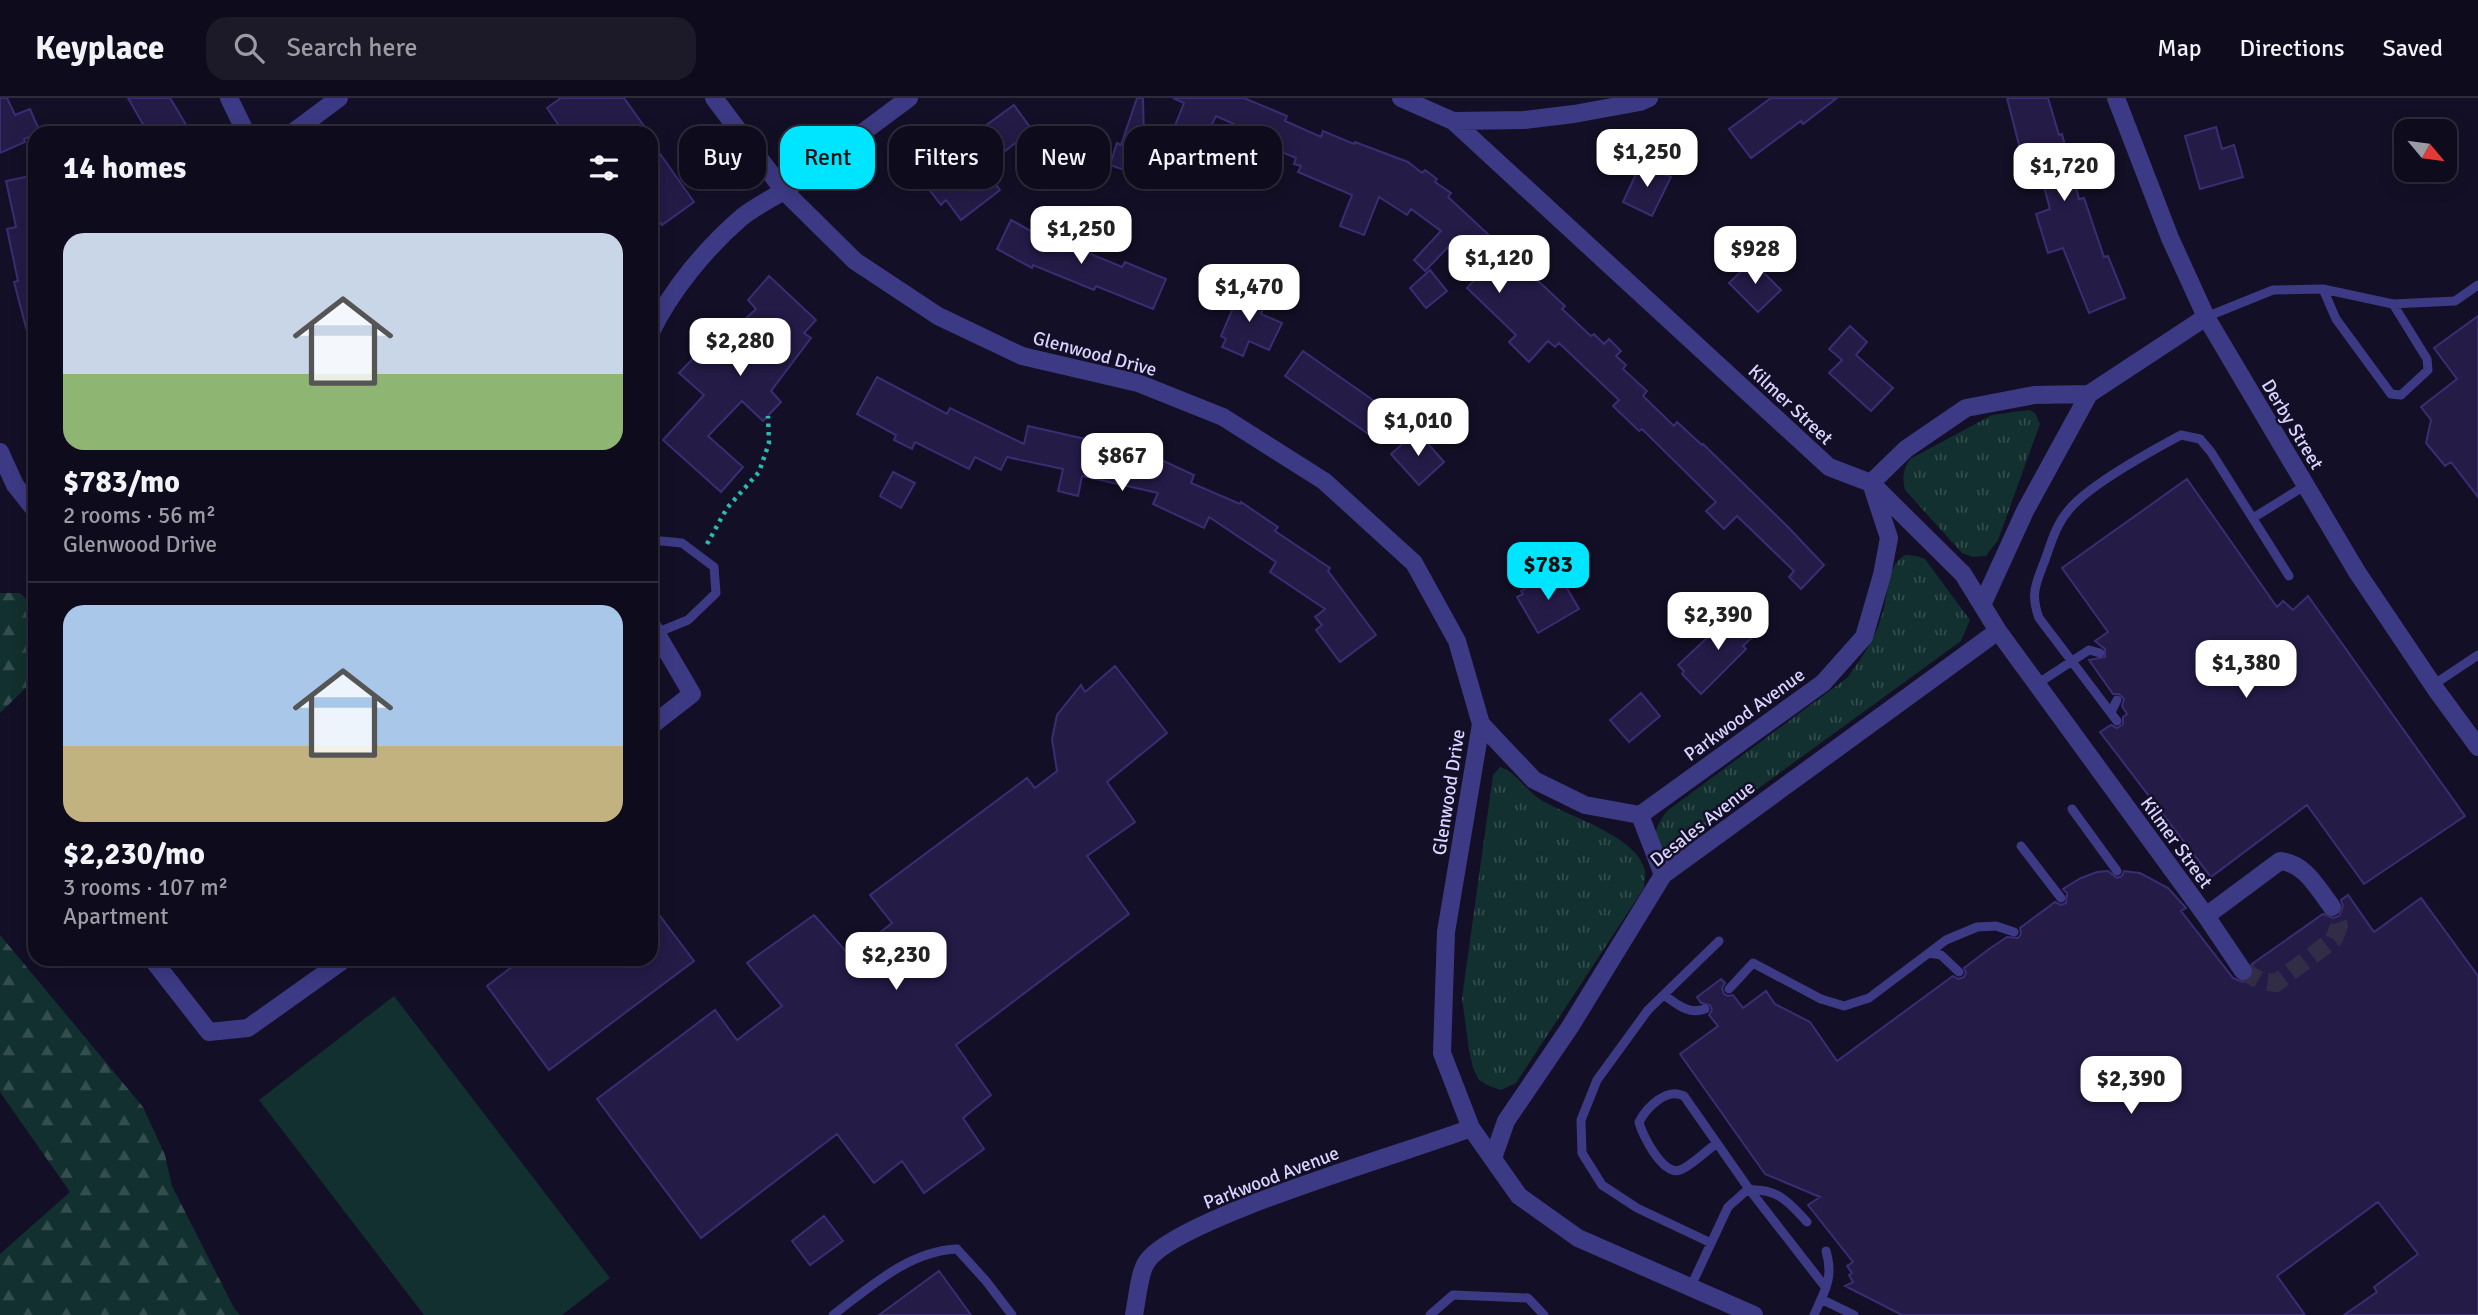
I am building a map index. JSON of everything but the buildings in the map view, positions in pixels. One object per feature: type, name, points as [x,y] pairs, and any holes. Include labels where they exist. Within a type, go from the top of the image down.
[{"type":"street","points":[[229,98],[243,126]]},
{"type":"street","points":[[302,126],[340,98]]},
{"type":"street","name":"Glenwood Drive","points":[[714,98],[784,191],[855,261],[938,316],[1022,356],[1138,383],[1223,416],[1324,481],[1414,564],[1457,641],[1481,724],[1446,932],[1442,1053],[1471,1128],[1519,1196],[1578,1238],[1691,1286],[1746,1313]]},
{"type":"street","points":[[658,317],[701,258],[743,216],[784,191],[909,98]]},
{"type":"street","name":"Kilmer Street","points":[[1401,98],[1453,121],[1829,467],[1871,483],[1963,574],[1998,631],[2206,916],[2243,971]]},
{"type":"street","points":[[1453,121],[1524,120],[1640,102],[1648,98]]},
{"type":"street","name":"Derby Street","points":[[2116,98],[2170,238],[2206,317],[2357,572],[2478,747]]},
{"type":"street","points":[[1982,605],[2025,511],[2089,394],[2206,317]]},
{"type":"street","points":[[1871,483],[1906,449],[1966,408],[2034,395],[2089,394]]},
{"type":"street","points":[[0,452],[15,485],[28,501]]},
{"type":"street","name":"Parkwood Avenue","points":[[1640,815],[1823,683],[1864,637],[1882,575],[1889,538],[1871,483]]},
{"type":"street","name":"Desales Avenue","points":[[1493,1158],[1506,1121],[1570,1027],[1663,875],[1998,631]]},
{"type":"street","points":[[658,643],[692,694],[658,721]]},
{"type":"street","points":[[1481,724],[1534,780],[1585,805],[1640,815],[1663,875]]},
{"type":"street","points":[[2206,916],[2280,861],[2291,862],[2302,868],[2332,907]]},
{"type":"street","points":[[157,966],[209,1032],[248,1028],[335,966]]},
{"type":"street","name":"Parkwood Avenue","points":[[1134,1315],[1146,1263],[1166,1243],[1227,1214],[1471,1128]]},
{"type":"lane","points":[[2206,317],[2273,290],[2323,289],[2393,304],[2455,301],[2478,285]]},
{"type":"lane","points":[[2323,289],[2336,320],[2391,394],[2401,395],[2428,370],[2427,359],[2393,304]]},
{"type":"lane","points":[[2117,721],[2039,618],[2034,603],[2035,587],[2058,525],[2083,495],[2181,435],[2200,439],[2211,452],[2289,576]]},
{"type":"lane","points":[[2253,518],[2305,485]]},
{"type":"lane","points":[[658,541],[682,543],[714,567],[716,593],[688,620],[658,634]]},
{"type":"lane","points":[[2037,684],[2089,650],[2100,653]]},
{"type":"lane","points":[[2433,685],[2478,655]]},
{"type":"lane","points":[[2111,712],[2117,700]]},
{"type":"lane","points":[[2072,809],[2118,871]]},
{"type":"lane","points":[[2021,846],[2061,898]]},
{"type":"lane","points":[[1729,989],[1753,963],[1821,999],[1844,1006],[1870,998],[1946,940],[1977,927],[1996,926],[2014,932]]},
{"type":"lane","points":[[1711,1243],[1637,1208],[1602,1185],[1582,1153],[1581,1121],[1597,1080],[1648,1010],[1719,941]]},
{"type":"lane","points":[[1929,953],[1941,955],[1959,972]]},
{"type":"lane","points":[[1664,995],[1686,1010],[1697,1012],[1705,1009]]},
{"type":"lane","points":[[1717,1143],[1680,1170],[1671,1170],[1662,1164],[1641,1131],[1639,1122],[1644,1112],[1669,1093],[1676,1092],[1684,1096],[1717,1143],[1749,1189],[1826,1288]]},
{"type":"lane","points":[[1691,1286],[1728,1208],[1749,1189],[1764,1188],[1789,1202],[1807,1222]]},
{"type":"lane","points":[[834,1315],[904,1264],[938,1250],[957,1249],[986,1280],[1012,1315]]},
{"type":"lane","points":[[1814,1315],[1826,1288],[1831,1267],[1826,1251]]},
{"type":"lane","points":[[1430,1315],[1452,1295],[1528,1298],[1544,1315]]},
{"type":"lane","points":[[1821,1299],[1854,1315]]},
{"type":"path","points":[[700,556],[727,508],[759,472],[769,443],[768,416]]},
{"type":"green space","points":[[2029,410],[2035,413],[2040,424],[1998,540],[1986,556],[1973,557],[1962,553],[1905,490],[1903,477],[1906,467],[1910,459],[1992,415]]},
{"type":"green space","points":[[1905,555],[1925,559],[1970,620],[1961,641],[1708,825],[1666,852],[1657,846],[1657,827],[1667,811],[1847,678],[1876,632],[1891,574]]},
{"type":"green space","points":[[0,593],[20,593],[28,601],[28,686],[0,713]]},
{"type":"green space","points":[[1500,767],[1510,772],[1538,798],[1599,828],[1629,847],[1640,858],[1645,871],[1644,888],[1516,1083],[1501,1090],[1479,1080],[1473,1068],[1462,998],[1493,775]]},
{"type":"green space","points":[[0,935],[143,1107],[165,1155],[172,1186],[240,1315],[0,1315],[0,1254],[70,1192],[0,1092]]},
{"type":"green space","points":[[394,996],[610,1278],[562,1315],[424,1315],[259,1100]]},
{"type":"tunnel","points":[[2243,971],[2261,981],[2276,983],[2334,939],[2339,926],[2332,907]]}]
